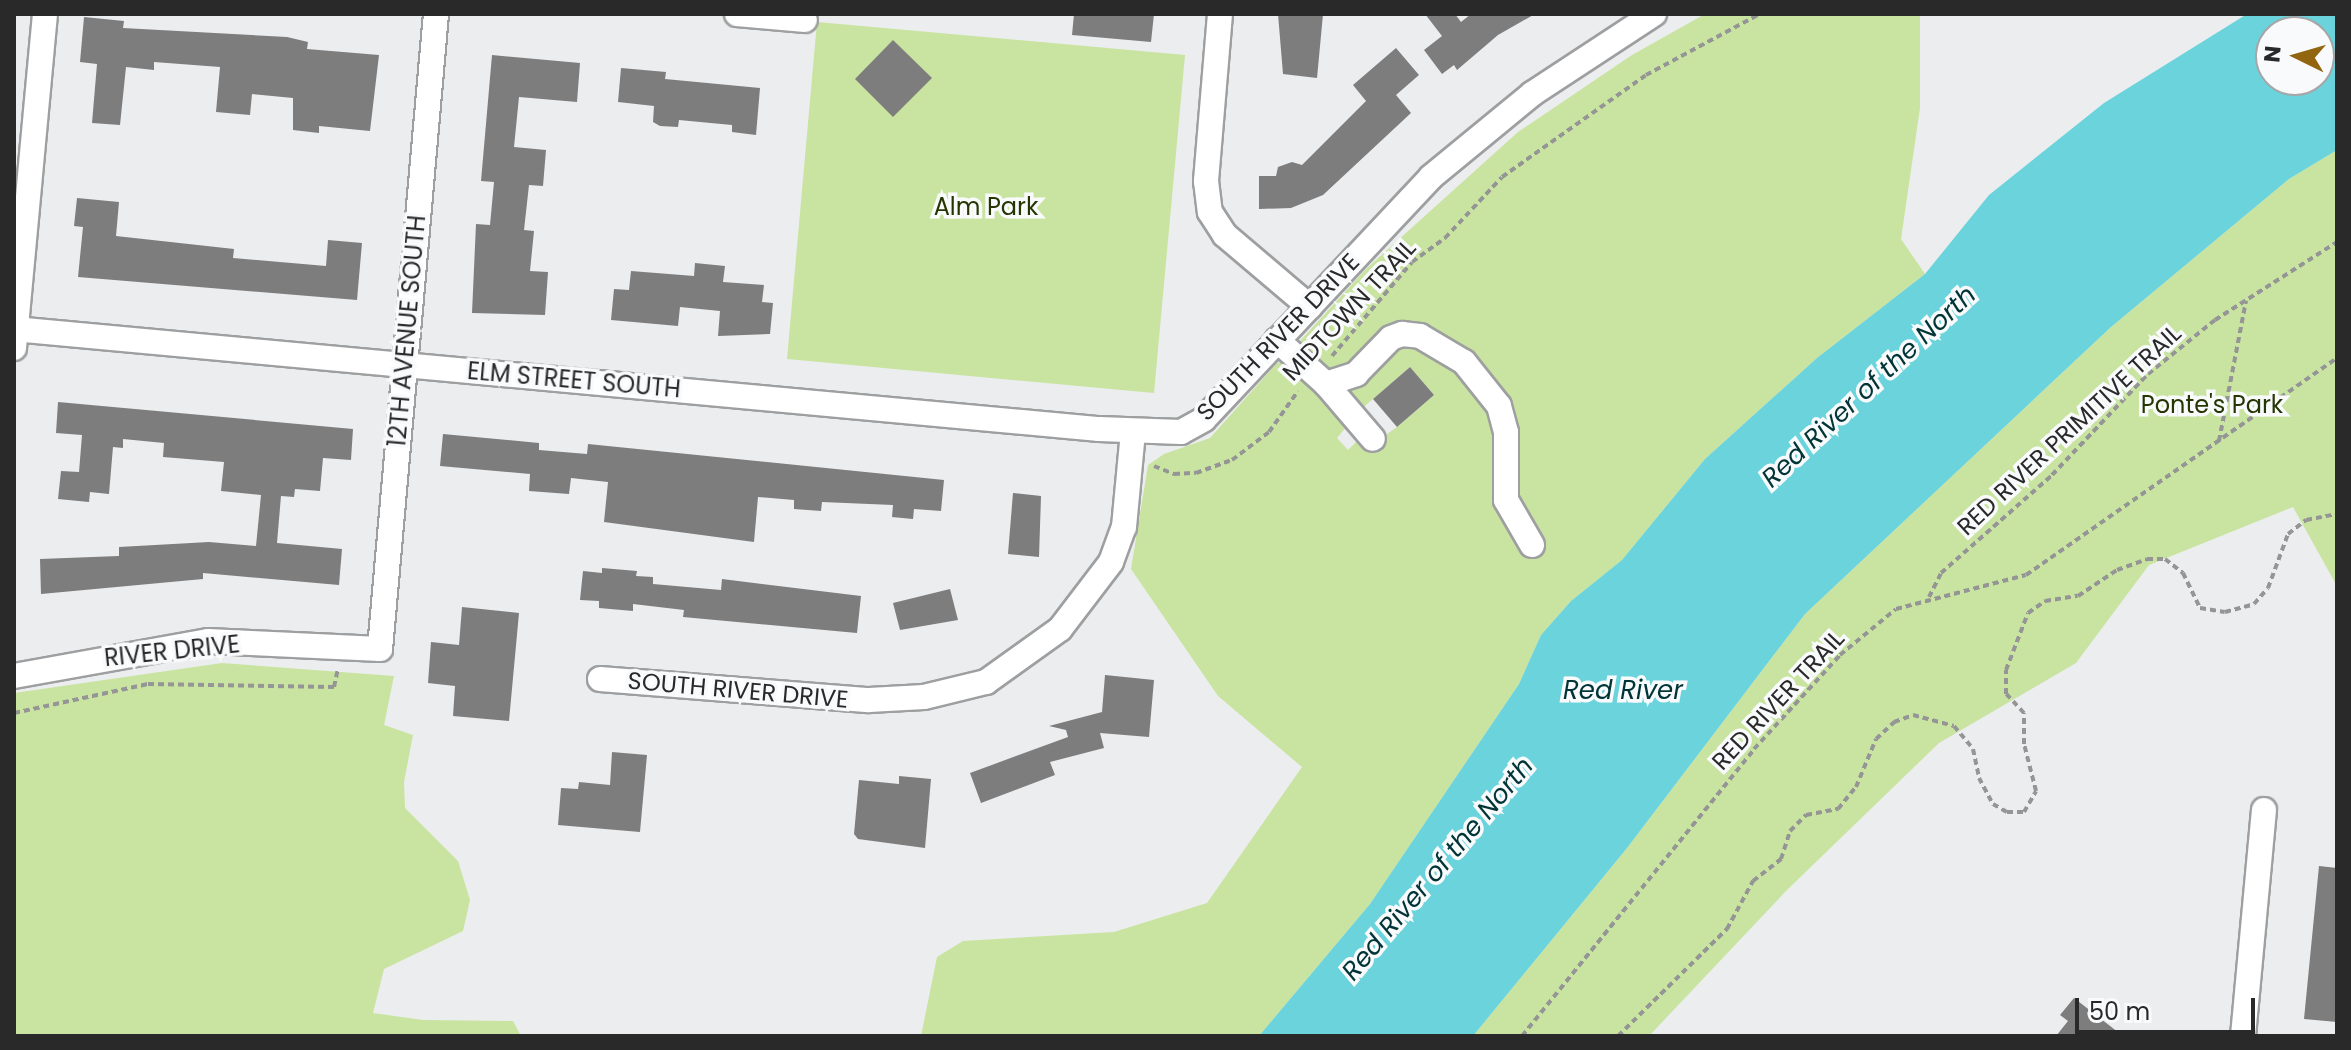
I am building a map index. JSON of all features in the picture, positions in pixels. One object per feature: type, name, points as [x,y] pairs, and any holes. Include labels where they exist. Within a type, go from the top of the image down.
[{"type":"street","points":[[15,335],[45,14]]},
{"type":"street","name":"12TH AVENUE SOUTH","points":[[380,649],[436,14]]},
{"type":"street","points":[[737,14],[805,20]]},
{"type":"street","points":[[1220,14],[1206,181],[1210,212],[1225,235],[1310,307]]},
{"type":"street","name":"SOUTH RIVER DRIVE","points":[[600,679],[869,700],[924,697],[986,682],[1060,629],[1111,562],[1124,527],[1133,431],[1181,432],[1204,419],[1431,177],[1532,94],[1654,14]]},
{"type":"street","points":[[1320,379],[1356,374],[1391,338],[1402,334],[1420,336],[1464,362],[1499,406],[1506,432],[1506,500],[1532,545]]},
{"type":"street","name":"ELM STREET SOUTH","points":[[15,335],[403,364],[1133,431]]},
{"type":"street","points":[[1277,340],[1320,379],[1373,439]]},
{"type":"street","name":"RIVER DRIVE","points":[[14,676],[208,641],[380,649]]},
{"type":"street","points":[[2243,1036],[2264,810]]},
{"type":"path","name":"MIDTOWN TRAIL","points":[[1133,431],[1151,465],[1174,474],[1211,470],[1269,432],[1320,379],[1412,262],[1445,238],[1502,177],[1646,75],[1760,14]]},
{"type":"path","name":"RED RIVER PRIMITIVE TRAIL","points":[[1928,598],[1941,573],[2052,475],[2148,374],[2246,299],[2337,242]]},
{"type":"path","points":[[2219,441],[2246,299]]},
{"type":"path","name":"RED RIVER TRAIL","points":[[1522,1036],[1572,980],[1640,886],[1829,666],[1896,609],[1928,598],[2026,575],[2337,358]]},
{"type":"path","points":[[1618,1036],[1727,929],[1753,881],[1781,859],[1790,831],[1806,815],[1838,809],[1856,787],[1876,739],[1894,722],[1913,715],[1954,726],[1973,749],[1979,778],[1993,804],[2007,812],[2024,812],[2036,791],[2024,744],[2024,713],[2006,694],[2006,670],[2028,613],[2045,601],[2078,596],[2117,570],[2147,559],[2165,559],[2183,573],[2193,602],[2200,608],[2225,612],[2254,604],[2268,588],[2288,534],[2306,520],[2337,514]]},
{"type":"path","points":[[14,713],[148,684],[334,687],[338,646]]},
{"type":"green space","points":[[1705,14],[1920,14],[1920,108],[1901,239],[1925,274],[1817,358],[1705,459],[1622,560],[1571,601],[1541,635],[1519,684],[1370,904],[1259,1036],[921,1036],[937,957],[963,941],[1114,932],[1207,903],[1302,767],[1218,696],[1131,569],[1148,465],[1164,454],[1210,438],[1277,363],[1285,362],[1322,395],[1347,426],[1337,438],[1348,450],[1357,441],[1367,448],[1397,427],[1434,395],[1410,367],[1359,411],[1339,388],[1358,382],[1391,348],[1420,342],[1427,328],[1409,325],[1384,333],[1349,368],[1327,373],[1300,349],[1300,341],[1366,269],[1518,132],[1632,55]]},
{"type":"green space","name":"Alm Park","points":[[817,22],[1185,55],[1154,393],[787,359]]},
{"type":"green space","name":"Ponte's Park","points":[[2337,150],[2337,586],[2293,507],[2149,565],[2076,663],[1939,743],[1787,890],[1649,1036],[1473,1036],[1627,848],[1805,614],[2111,327],[2289,179]]},
{"type":"green space","points":[[222,663],[394,676],[384,725],[413,735],[404,782],[405,808],[458,861],[470,900],[463,931],[384,969],[373,1013],[423,1020],[513,1021],[521,1036],[14,1036],[14,693]]},
{"type":"water","name":"Red River","points":[[2247,14],[2337,14],[2337,150],[2289,179],[2111,327],[1805,614],[1627,848],[1473,1036],[1259,1036],[1370,904],[1519,684],[1541,635],[1571,601],[1622,560],[1705,459],[1817,358],[1925,274],[1989,195],[2104,103]]},
{"type":"building","points":[[1074,14],[1154,14],[1151,42],[1072,35]]},
{"type":"building","points":[[1278,14],[1323,14],[1317,78],[1283,74]]},
{"type":"building","points":[[1425,14],[1455,14],[1461,22],[1471,14],[1535,14],[1498,35],[1457,70],[1454,65],[1442,74],[1424,50],[1442,36]]},
{"type":"building","points":[[84,17],[124,21],[123,28],[287,37],[308,42],[307,49],[379,55],[370,131],[319,126],[319,133],[293,130],[293,98],[252,94],[250,115],[216,112],[220,67],[154,62],[154,70],[126,67],[120,125],[92,123],[97,64],[80,62]]},
{"type":"building","points":[[893,40],[932,78],[893,117],[855,79]]},
{"type":"building","points":[[1396,48],[1419,75],[1396,95],[1411,113],[1323,195],[1291,208],[1259,209],[1259,176],[1276,176],[1278,167],[1292,162],[1302,165],[1366,101],[1353,85]]},
{"type":"building","points":[[492,55],[580,63],[577,102],[519,97],[514,147],[546,150],[543,186],[529,185],[524,230],[534,231],[530,271],[548,272],[545,315],[472,313],[476,224],[490,225],[494,182],[481,181]]},
{"type":"building","points":[[621,68],[666,72],[665,79],[760,88],[756,135],[732,132],[732,125],[679,120],[678,127],[660,126],[653,122],[654,106],[618,102]]},
{"type":"building","points":[[77,198],[119,202],[116,236],[234,249],[233,258],[326,266],[328,240],[362,243],[357,300],[78,277],[83,227],[74,226]]},
{"type":"building","points":[[695,263],[725,266],[723,282],[764,285],[762,302],[773,303],[770,334],[718,336],[720,311],[680,307],[678,326],[611,320],[614,289],[629,290],[631,271],[694,276]]},
{"type":"building","points":[[1410,367],[1434,395],[1397,427],[1373,399]]},
{"type":"building","points":[[58,402],[353,429],[351,460],[323,458],[320,491],[295,489],[294,497],[281,496],[277,543],[342,549],[339,585],[203,573],[203,579],[41,594],[40,559],[119,556],[119,547],[209,542],[256,546],[261,495],[221,491],[224,462],[163,457],[164,443],[123,439],[123,448],[113,447],[109,494],[90,492],[89,502],[58,499],[61,471],[79,472],[82,435],[56,433]]},
{"type":"building","points":[[443,434],[539,443],[539,450],[587,454],[588,444],[944,480],[941,511],[914,509],[913,519],[892,517],[893,505],[822,502],[821,511],[794,509],[794,500],[758,497],[754,542],[604,522],[608,482],[571,478],[569,494],[529,491],[530,474],[440,466]]},
{"type":"building","points":[[1013,493],[1041,496],[1039,557],[1008,554]]},
{"type":"building","points":[[602,568],[637,571],[636,576],[653,577],[653,584],[721,590],[722,579],[861,596],[857,633],[683,617],[684,610],[633,604],[633,611],[599,608],[599,601],[580,600],[583,571],[602,573]]},
{"type":"building","points":[[950,589],[958,620],[900,630],[893,603]]},
{"type":"building","points":[[462,607],[519,613],[509,721],[453,716],[455,686],[428,683],[431,642],[459,645]]},
{"type":"building","points":[[1105,675],[1154,680],[1149,737],[1100,733],[1104,748],[1050,762],[1055,775],[981,803],[970,773],[1068,737],[1066,730],[1049,726],[1102,712]]},
{"type":"building","points":[[612,752],[647,755],[640,832],[558,825],[561,788],[578,789],[579,782],[610,785]]},
{"type":"building","points":[[899,776],[931,779],[925,848],[858,839],[854,834],[859,780],[899,784]]},
{"type":"building","points":[[2319,866],[2337,868],[2337,1022],[2304,1019]]},
{"type":"building","points":[[2074,998],[2123,1036],[2056,1036],[2068,1021],[2060,1015]]},
{"type":"water label","name":"Red River of the North","points":[[1869,387]]},
{"type":"water label","name":"Red River of the North","points":[[1438,869]]}]
